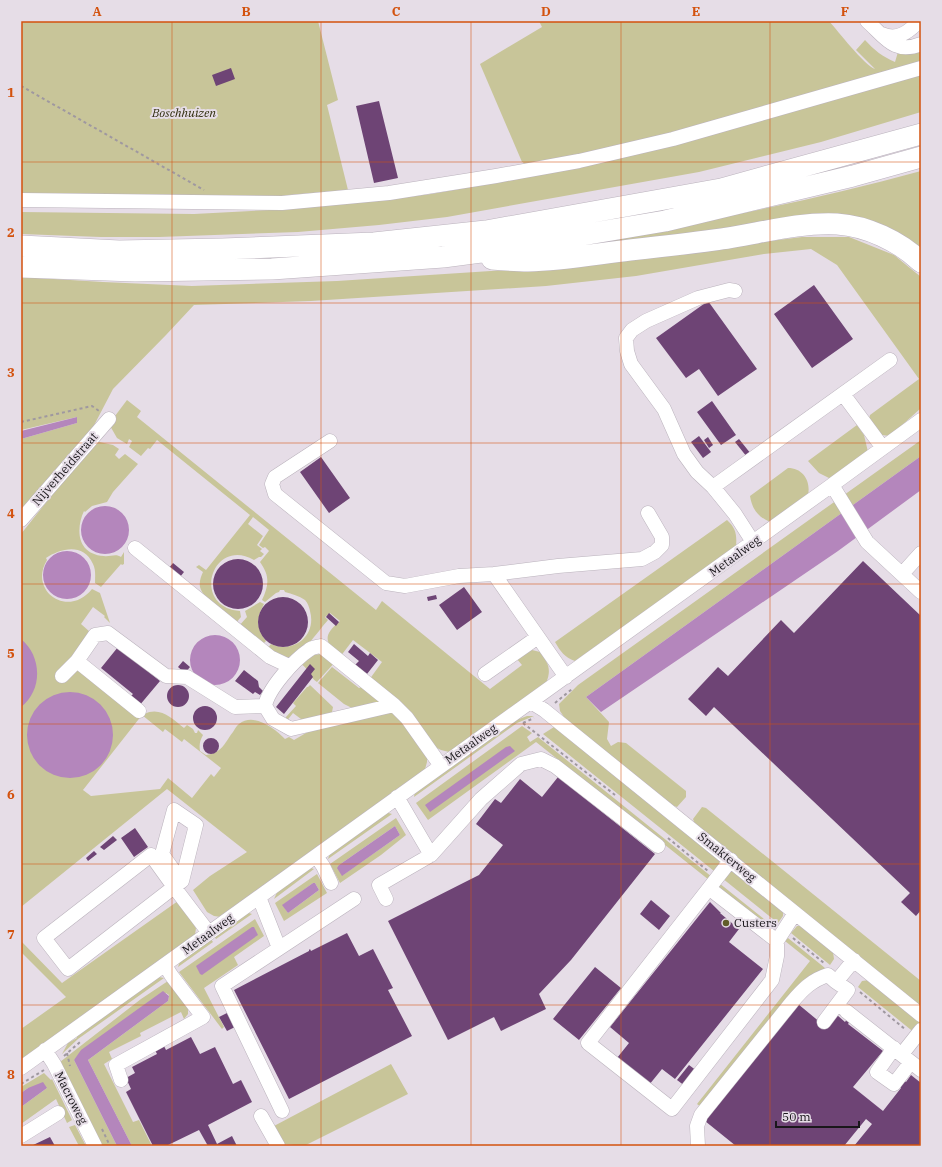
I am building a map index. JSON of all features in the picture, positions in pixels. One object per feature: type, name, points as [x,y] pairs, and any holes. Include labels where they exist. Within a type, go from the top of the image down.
[{"type":"highway","points":[[21,246],[119,251],[245,248],[374,242],[486,231],[722,189],[921,134]]},
{"type":"highway","points":[[21,267],[135,271],[264,269],[443,257],[481,252],[665,220],[853,176],[921,157]]},
{"type":"highway","points":[[443,257],[528,261],[716,240],[783,228],[819,224],[838,224],[880,235],[900,246],[921,262]]},
{"type":"street","points":[[873,25],[887,36],[895,37],[904,34],[918,23]]},
{"type":"street","points":[[873,25],[890,42],[899,47],[909,48],[921,44]]},
{"type":"street","points":[[21,200],[282,203],[389,193],[579,161],[673,139],[921,68]]},
{"type":"street","points":[[735,291],[728,290],[698,298],[646,320],[632,330],[626,338],[627,351],[631,364],[664,409],[684,454],[697,472],[713,487],[735,514],[753,542]]},
{"type":"street","points":[[713,487],[890,360]]},
{"type":"street","points":[[843,394],[883,448]]},
{"type":"street","name":"Nijverheidstraat","points":[[21,520],[110,419]]},
{"type":"street","name":"Metaalweg","points":[[21,1068],[832,486],[921,420]]},
{"type":"street","points":[[330,442],[275,477],[272,484],[275,494],[386,583],[405,586],[459,576],[494,574],[558,566],[642,559],[655,552],[662,545],[662,537],[648,513]]},
{"type":"street","points":[[832,486],[867,542],[921,592]]},
{"type":"street","points":[[135,548],[270,657],[290,666]]},
{"type":"street","points":[[902,574],[921,553]]},
{"type":"street","points":[[494,574],[566,677]]},
{"type":"street","points":[[62,676],[77,661],[95,635],[108,633],[166,676],[186,677],[235,708],[265,706]]},
{"type":"street","points":[[485,674],[538,637]]},
{"type":"street","points":[[394,705],[291,729],[273,718],[265,706],[266,699],[290,666],[310,648],[321,646],[394,705],[406,718],[441,766]]},
{"type":"street","points":[[77,661],[139,711]]},
{"type":"street","name":"Smakterweg","points":[[531,702],[544,710],[731,860],[921,1015]]},
{"type":"street","points":[[386,899],[379,885],[431,855],[481,799],[521,764],[541,759],[555,766],[658,846]]},
{"type":"street","points":[[397,797],[431,855]]},
{"type":"street","points":[[174,887],[176,874],[162,854],[174,810],[196,825],[182,881],[174,887],[68,969],[44,938],[151,854],[174,887],[188,890],[212,931]]},
{"type":"street","points":[[316,856],[323,866],[331,883]]},
{"type":"street","points":[[731,860],[588,1043],[672,1109],[772,980],[777,956],[777,941],[795,913]]},
{"type":"street","points":[[710,888],[777,941]]},
{"type":"street","points":[[259,897],[279,948]]},
{"type":"street","points":[[282,1111],[222,986],[354,899]]},
{"type":"street","points":[[836,982],[854,960]]},
{"type":"street","points":[[121,1080],[116,1065],[203,1017],[165,965]]},
{"type":"street","points":[[698,1146],[697,1126],[701,1115],[804,988],[818,978],[828,975],[848,990],[824,1022]]},
{"type":"street","points":[[846,1011],[907,1058],[921,1030]]},
{"type":"street","name":"Macroweg","points":[[46,1050],[95,1146]]},
{"type":"street","points":[[21,1136],[58,1113]]},
{"type":"street","points":[[261,1116],[278,1146]]},
{"type":"path","points":[[21,86],[206,190]]},
{"type":"path","points":[[21,422],[92,406],[110,419]]},
{"type":"green space","name":"Boschhuizen","points":[[21,21],[318,21],[338,100],[327,105],[348,190],[289,195],[290,208],[21,202]]},
{"type":"green space","points":[[539,21],[829,21],[858,55],[875,69],[856,50],[865,40],[879,53],[895,62],[898,52],[921,49],[921,112],[821,142],[699,172],[447,217],[298,232],[159,237],[101,237],[21,234],[21,212],[194,214],[269,210],[393,199],[431,194],[482,185],[529,174],[522,162],[480,64],[542,27]]},
{"type":"green space","points":[[921,171],[921,255],[872,227],[504,257],[714,219],[818,197]]},
{"type":"green space","points":[[802,237],[849,237],[894,255],[921,277],[921,408],[890,436],[882,435],[869,419],[870,415],[919,379],[837,265],[811,249],[764,254],[636,276],[546,286],[311,301],[194,305],[113,389],[90,433],[21,512],[21,439],[77,423],[77,417],[21,430],[21,277],[192,286],[337,281],[581,265]]},
{"type":"green space","points":[[127,400],[141,411],[137,417],[376,610],[382,601],[490,689],[522,665],[516,658],[532,650],[540,652],[547,663],[549,674],[546,683],[453,753],[435,747],[422,727],[409,713],[369,680],[382,662],[353,640],[340,657],[335,652],[329,643],[328,635],[334,626],[340,621],[330,613],[325,617],[328,620],[314,637],[302,650],[296,654],[290,657],[284,657],[267,649],[271,644],[287,647],[295,645],[307,635],[311,620],[307,602],[298,596],[285,592],[284,590],[280,590],[265,602],[262,600],[266,590],[267,576],[260,562],[269,551],[265,547],[263,548],[259,545],[269,530],[253,517],[248,524],[263,536],[257,545],[262,549],[260,551],[264,554],[254,560],[239,555],[227,557],[218,565],[212,575],[211,587],[215,598],[225,607],[240,611],[241,617],[235,624],[205,597],[200,587],[203,572],[196,567],[199,565],[206,570],[250,515],[157,440],[150,449],[148,448],[141,456],[129,447],[132,441],[129,439],[127,444],[117,438],[109,424]]},
{"type":"green space","points":[[857,425],[864,435],[868,452],[831,479],[819,473],[808,461]]},
{"type":"green space","points":[[921,440],[921,456],[586,697],[609,722],[607,739],[611,746],[618,742],[626,743],[686,791],[686,797],[677,807],[671,805],[566,720],[560,711],[559,704],[578,685]]},
{"type":"green space","points":[[95,441],[113,445],[119,449],[115,455],[119,459],[125,454],[138,464],[113,492],[107,502],[92,506],[85,512],[84,511],[81,518],[79,532],[80,539],[88,551],[104,556],[117,555],[121,557],[124,552],[124,564],[121,564],[101,587],[95,583],[95,569],[89,557],[77,550],[64,550],[46,558],[47,560],[42,571],[43,582],[47,591],[53,597],[62,601],[72,601],[82,598],[92,589],[100,593],[110,623],[104,617],[105,616],[93,607],[81,624],[90,632],[74,671],[79,671],[144,714],[155,711],[161,712],[166,714],[184,728],[187,725],[193,729],[195,733],[197,733],[198,730],[203,735],[200,743],[200,751],[206,755],[212,754],[219,750],[237,726],[245,721],[251,720],[264,723],[285,739],[289,737],[294,740],[311,730],[387,712],[394,713],[399,717],[427,754],[427,762],[424,773],[221,917],[214,916],[207,912],[193,890],[210,876],[247,852],[167,789],[21,907],[21,534]],"holes":[[[142,715],[163,732],[165,729],[182,742],[184,739],[221,768],[214,777],[211,774],[192,798],[168,778],[160,789],[91,796],[83,790]]]},
{"type":"green space","points":[[788,468],[798,470],[805,476],[809,490],[808,495],[770,522],[762,518],[756,512],[752,505],[750,496]]},
{"type":"green space","points":[[727,520],[735,532],[736,547],[575,661],[565,656],[555,642]]},
{"type":"green space","points":[[260,602],[264,604],[258,619],[258,623],[260,631],[266,641],[261,646],[238,627],[247,617],[245,611]]},
{"type":"green space","points":[[320,654],[336,661],[317,682],[301,664],[314,655]]},
{"type":"green space","points":[[332,667],[359,688],[364,686],[381,700],[377,705],[358,711],[344,704],[318,683]]},
{"type":"green space","points":[[310,685],[333,707],[331,717],[296,725],[301,719],[293,713],[286,722],[286,717],[296,706],[293,703]]},
{"type":"green space","points":[[527,716],[534,716],[517,723],[414,797],[415,791],[517,718],[519,719]]},
{"type":"green space","points":[[522,726],[532,733],[527,737],[530,742],[538,737],[712,877],[709,880],[536,742],[428,820],[416,803]]},
{"type":"green space","points":[[554,727],[720,860],[719,865],[714,871],[543,734]]},
{"type":"green space","points":[[702,807],[706,808],[921,981],[921,1007],[695,824],[693,819]]},
{"type":"green space","points":[[385,812],[392,814],[328,859],[331,850]]},
{"type":"green space","points":[[396,818],[406,835],[381,855],[340,883],[330,864]],"holes":[[[395,826],[400,835],[343,875],[339,865]]]},
{"type":"green space","points":[[308,867],[314,869],[274,899],[279,888]]},
{"type":"green space","points":[[733,871],[783,911],[783,916],[778,923],[722,878],[727,872]]},
{"type":"green space","points":[[317,874],[327,893],[284,921],[275,903]],"holes":[[[315,883],[319,890],[288,913],[283,905]]]},
{"type":"green space","points":[[719,883],[774,927],[772,931],[716,886]]},
{"type":"green space","points":[[178,901],[196,928],[195,935],[21,1062],[21,1029],[66,997],[21,952],[21,941],[62,983]]},
{"type":"green space","points":[[246,912],[252,914],[216,939],[214,936]]},
{"type":"green space","points":[[255,919],[264,936],[234,957],[238,965],[204,988],[224,1027],[222,1029],[179,972]]},
{"type":"green space","points":[[797,926],[802,926],[833,952],[834,959],[830,965],[791,933]]},
{"type":"green space","points":[[210,938],[213,942],[178,967],[180,961]]},
{"type":"green space","points":[[788,938],[825,968],[824,970],[802,981],[702,1108],[697,1104],[810,961],[785,941]]},
{"type":"green space","points":[[159,977],[164,978],[78,1039],[62,1054],[68,1043],[77,1038],[75,1034]]},
{"type":"green space","points":[[869,980],[921,1022],[921,1038],[858,987],[862,981]]},
{"type":"green space","points":[[168,981],[188,1007],[188,1014],[184,1019],[181,1012],[140,1033],[141,1036],[109,1052],[112,1059],[104,1064],[133,1122],[139,1120],[152,1146],[132,1146],[88,1060],[168,1001],[169,995],[166,993],[74,1060],[117,1146],[101,1146],[60,1062],[141,999]]},
{"type":"green space","points":[[391,1064],[408,1094],[304,1146],[285,1144],[277,1134],[274,1126]]},
{"type":"green space","points":[[44,1073],[51,1080],[52,1079],[72,1120],[67,1123],[56,1099],[21,1124],[21,1107],[47,1088],[28,1088],[21,1093],[21,1087]]},
{"type":"green space","points":[[75,1125],[86,1146],[79,1146],[69,1127]]},
{"type":"shaded area","points":[[77,417],[77,423],[21,439],[21,431]]},
{"type":"shaded area","points":[[921,456],[921,490],[838,551],[601,712],[586,697]]},
{"type":"shaded area","points":[[100,506],[110,506],[122,513],[129,525],[129,535],[122,547],[110,554],[100,554],[92,550],[85,543],[81,535],[81,525],[85,517],[92,510]]},
{"type":"shaded area","points":[[62,551],[72,551],[84,558],[91,570],[91,580],[84,592],[72,599],[62,599],[54,595],[47,588],[43,580],[43,570],[47,562],[54,555]]},
{"type":"shaded area","points":[[215,635],[229,639],[236,646],[240,660],[236,674],[229,681],[215,685],[201,681],[194,674],[190,660],[194,646],[201,639]]},
{"type":"shaded area","points":[[21,639],[33,654],[37,673],[33,692],[21,707]]},
{"type":"shaded area","points":[[70,692],[87,695],[101,704],[110,718],[113,735],[110,752],[101,766],[87,775],[70,778],[53,775],[39,766],[30,752],[27,735],[30,718],[39,704],[53,695]]},
{"type":"shaded area","points":[[510,746],[515,751],[430,812],[425,805],[506,747]]},
{"type":"shaded area","points":[[395,826],[400,835],[342,876],[337,868],[339,865]]},
{"type":"shaded area","points":[[315,883],[319,890],[288,913],[282,905]]},
{"type":"shaded area","points":[[254,927],[258,935],[202,975],[200,974],[196,966]]},
{"type":"shaded area","points":[[163,991],[169,996],[168,1001],[88,1060],[132,1146],[117,1146],[74,1060],[81,1050]]},
{"type":"shaded area","points":[[43,1082],[47,1088],[21,1107],[21,1093],[28,1088]]},
{"type":"building","points":[[231,68],[235,79],[216,86],[212,75]]},
{"type":"building","points":[[379,101],[398,178],[374,183],[356,106]]},
{"type":"building","points":[[814,285],[853,339],[812,368],[774,314]]},
{"type":"building","points":[[708,301],[757,369],[718,396],[699,369],[686,378],[656,338]]},
{"type":"building","points":[[712,401],[736,435],[721,445],[697,412]]},
{"type":"building","points":[[699,436],[711,452],[703,458],[691,442]]},
{"type":"building","points":[[708,437],[713,445],[709,448],[704,440]]},
{"type":"building","points":[[739,439],[751,454],[747,457],[735,442]]},
{"type":"building","points":[[321,457],[350,498],[329,513],[300,472]]},
{"type":"building","points":[[238,559],[247,561],[256,566],[261,575],[263,584],[261,593],[256,602],[247,607],[238,609],[229,607],[220,602],[215,593],[213,584],[215,575],[220,566],[229,561]]},
{"type":"building","points":[[863,561],[921,616],[921,910],[916,916],[901,902],[910,893],[714,707],[706,716],[688,699],[718,667],[728,676],[781,620],[794,633]]},
{"type":"building","points":[[173,563],[184,572],[180,577],[169,568]]},
{"type":"building","points":[[464,587],[482,612],[457,630],[439,605]]},
{"type":"building","points":[[436,595],[437,599],[428,601],[427,597]]},
{"type":"building","points":[[283,597],[292,599],[303,608],[308,622],[306,631],[297,642],[283,647],[274,645],[263,636],[258,622],[260,613],[269,602]]},
{"type":"building","points":[[329,613],[339,622],[336,626],[326,617]]},
{"type":"building","points":[[354,644],[368,656],[370,653],[378,660],[367,674],[355,665],[359,661],[348,652]]},
{"type":"building","points":[[118,647],[160,681],[139,706],[129,698],[133,694],[101,668]]},
{"type":"building","points":[[183,661],[190,667],[185,673],[178,667]]},
{"type":"building","points":[[310,664],[315,669],[311,674],[313,677],[284,714],[276,707]]},
{"type":"building","points":[[244,670],[258,681],[259,687],[263,691],[260,695],[255,692],[253,694],[235,681]]},
{"type":"building","points":[[178,685],[186,688],[189,696],[186,704],[178,707],[170,704],[167,696],[170,688]]},
{"type":"building","points":[[205,706],[213,710],[217,718],[213,726],[205,730],[197,726],[193,718],[197,710]]},
{"type":"building","points":[[208,738],[214,738],[219,743],[217,752],[214,754],[208,754],[203,749],[203,743]]},
{"type":"building","points":[[558,777],[655,854],[571,960],[539,994],[546,1009],[501,1031],[494,1017],[448,1040],[388,921],[479,875],[503,845],[476,824],[495,799],[501,803],[520,779],[542,797]]},
{"type":"building","points":[[135,828],[148,847],[134,857],[121,838]]},
{"type":"building","points":[[113,836],[117,840],[104,850],[100,847]]},
{"type":"building","points":[[94,851],[97,854],[88,861],[86,858]]},
{"type":"building","points":[[651,900],[670,916],[659,930],[640,914]]},
{"type":"building","points":[[710,902],[720,913],[739,929],[729,942],[763,969],[675,1079],[662,1069],[649,1085],[617,1058],[629,1043],[610,1027]]},
{"type":"building","points":[[347,933],[359,956],[373,949],[393,988],[388,990],[412,1036],[289,1099],[234,990],[309,951],[310,949],[311,951]]},
{"type":"building","points":[[595,967],[621,988],[579,1040],[553,1019]]},
{"type":"building","points":[[798,1004],[827,1028],[837,1015],[845,1022],[847,1019],[850,1021],[848,1024],[883,1051],[853,1087],[883,1111],[901,1088],[899,1086],[903,1080],[906,1082],[911,1075],[921,1083],[921,1146],[854,1146],[872,1124],[866,1119],[844,1146],[736,1146],[705,1121]]},
{"type":"building","points":[[227,1013],[235,1027],[227,1031],[219,1017]]},
{"type":"building","points":[[191,1037],[200,1054],[215,1047],[233,1084],[241,1080],[252,1102],[208,1125],[217,1144],[232,1136],[237,1146],[208,1146],[199,1130],[166,1146],[153,1146],[126,1092],[131,1089],[126,1078],[135,1073],[132,1067],[157,1054],[155,1050],[164,1046],[166,1050]]},
{"type":"building","points":[[689,1065],[697,1071],[685,1086],[677,1080]]},
{"type":"building","points":[[50,1137],[55,1146],[31,1146]]},
{"type":"place","name":"Custers","points":[[726,923]]}]
